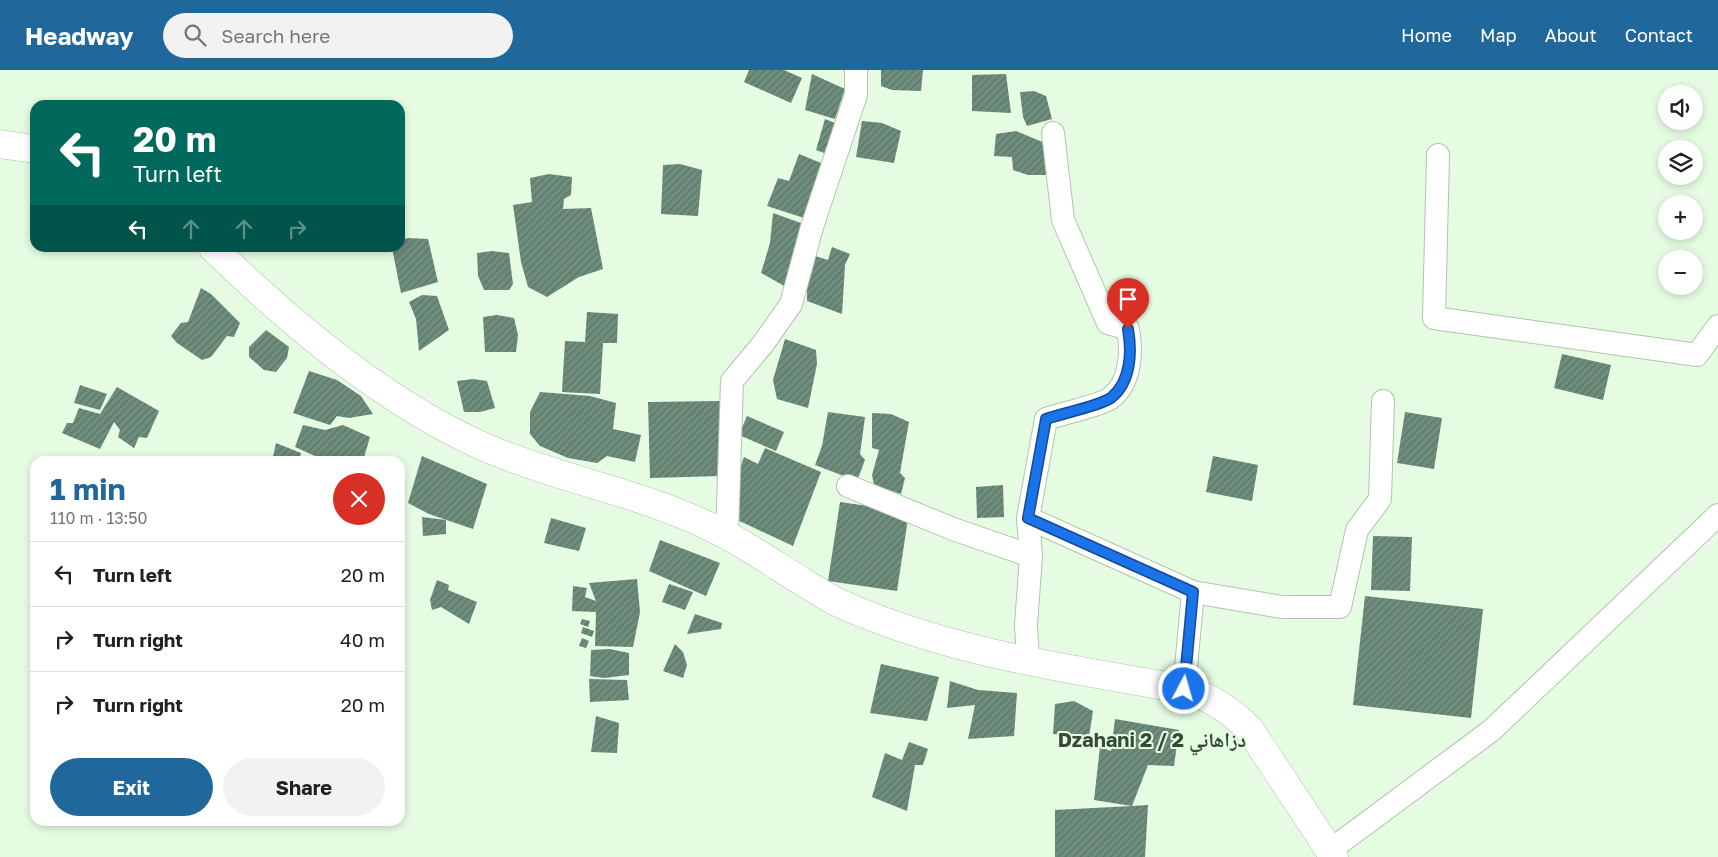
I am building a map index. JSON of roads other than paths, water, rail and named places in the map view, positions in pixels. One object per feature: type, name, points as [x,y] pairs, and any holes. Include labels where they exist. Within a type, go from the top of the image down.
[{"type":"main road","points":[[0,144],[30,148]]},
{"type":"main road","points":[[217,252],[252,286],[342,360],[399,400],[451,430],[518,461],[664,508],[700,522],[839,603],[940,639],[1028,660],[1184,689],[1200,693],[1225,706],[1250,730],[1331,854]]},
{"type":"street","points":[[727,536],[732,381],[791,304],[812,226],[856,94],[856,70]]},
{"type":"street","points":[[1028,660],[1026,625],[1031,556],[1028,518],[1046,419],[1111,398],[1126,381],[1131,344],[1128,329],[1108,323],[1063,220],[1053,133]]},
{"type":"street","points":[[1438,155],[1434,318],[1697,355],[1718,326]]},
{"type":"street","points":[[1028,518],[1193,592],[1282,607],[1340,607],[1357,530],[1380,498],[1383,401]]},
{"type":"street","points":[[848,486],[953,529],[1031,556]]},
{"type":"street","points":[[1331,854],[1492,730],[1718,515]]},
{"type":"street","points":[[1184,689],[1193,592]]},
{"type":"district","name":"Dzahani 2 / دزاهاني 2","points":[[1152,739]]}]
